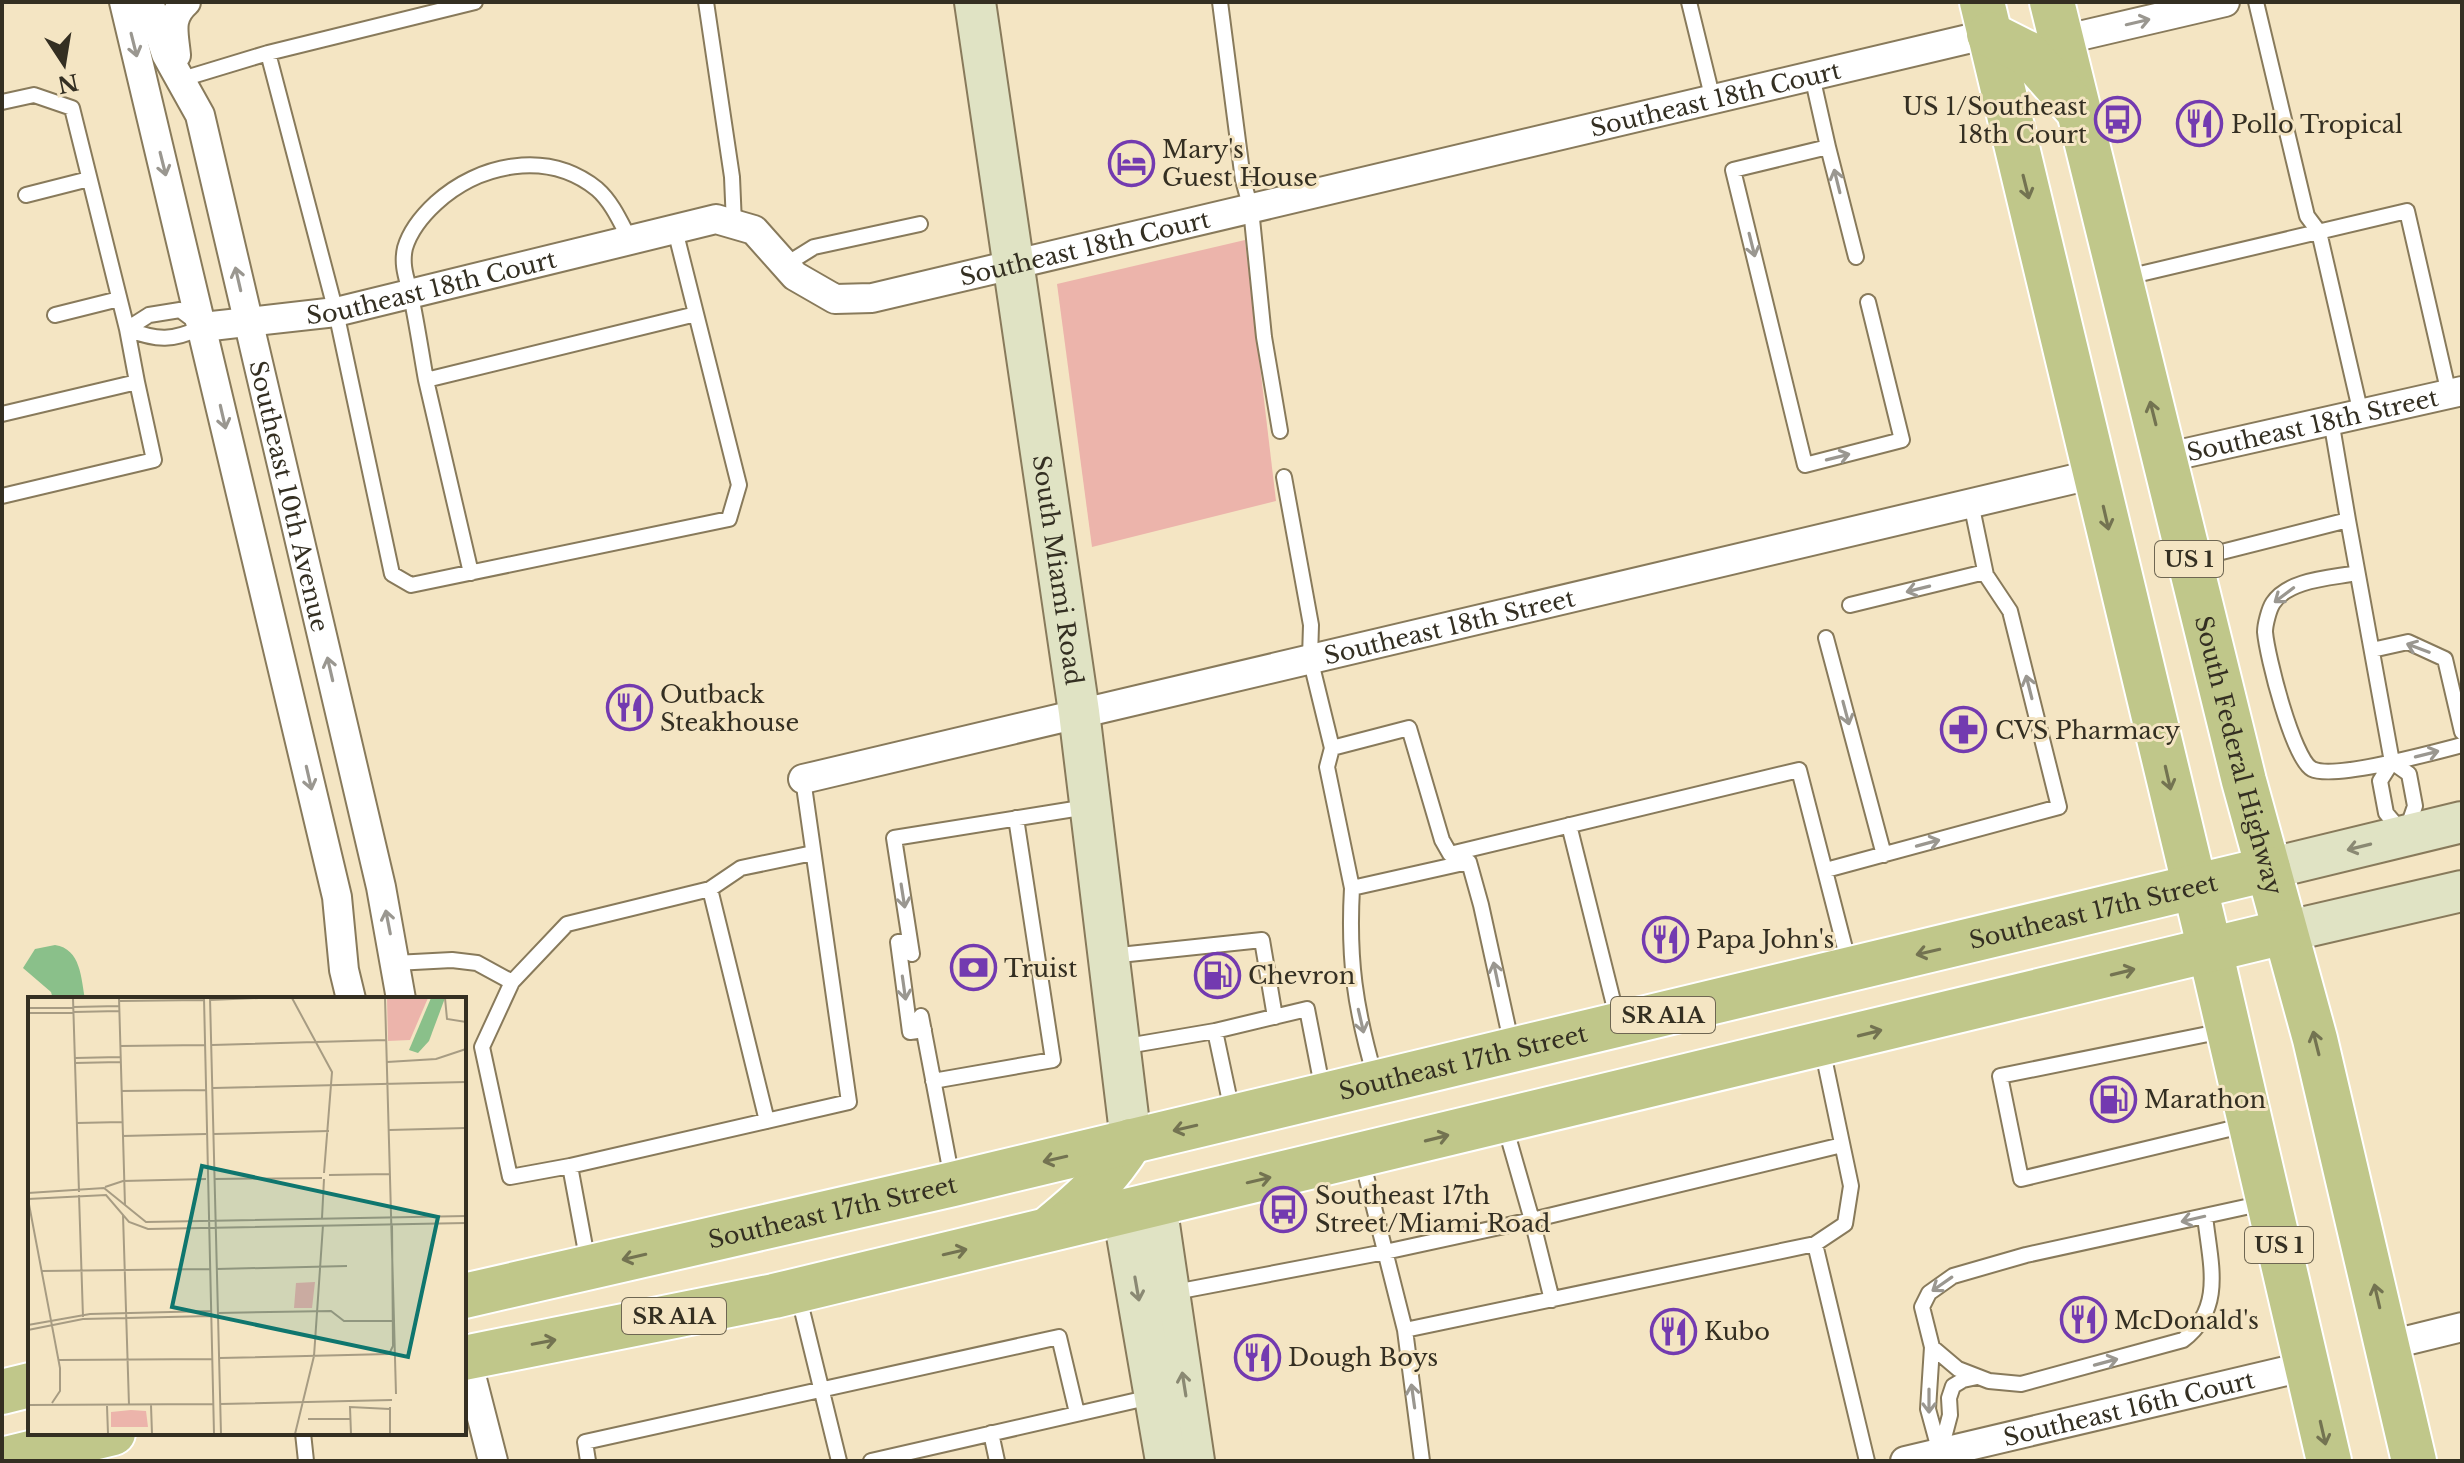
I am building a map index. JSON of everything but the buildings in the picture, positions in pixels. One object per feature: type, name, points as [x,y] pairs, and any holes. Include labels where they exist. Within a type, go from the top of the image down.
[{"type":"main road","points":[[2025,2],[2057,21]]},
{"type":"main road","points":[[1986,18],[2027,53],[2079,112]]},
{"type":"main road","name":"US 1","points":[[1986,18],[2329,1461]]},
{"type":"main road","name":"South Federal Highway","points":[[2057,21],[2244,781],[2315,1039],[2414,1461]]},
{"type":"main road","name":"Southeast 17th Street","points":[[466,1296],[953,1184],[2268,869]]},
{"type":"main road","name":"SR A1A","points":[[466,1354],[797,1290],[1361,1157],[2284,932]]},
{"type":"main road","points":[[1047,1230],[1095,1190],[1112,1171],[1131,1141]]},
{"type":"main road","points":[[2,1392],[28,1386]]},
{"type":"main road","points":[[16,1459],[98,1441]]},
{"type":"street","name":"Southeast 10th Avenue","points":[[124,2],[337,897],[344,970],[351,997]]},
{"type":"street","name":"Southeast 10th Avenue","points":[[149,2],[166,54],[200,115],[374,856],[401,997]]},
{"type":"street","points":[[179,80],[173,23],[176,11],[186,2]]},
{"type":"street","name":"South Miami Road","points":[[975,2],[1079,712],[1131,1141]]},
{"type":"street","points":[[2057,21],[2225,2]]},
{"type":"street","name":"Southeast 18th Court","points":[[203,327],[336,312],[716,219],[754,230],[795,276],[835,299],[872,298],[1812,76],[1986,18]]},
{"type":"street","name":"Southeast 18th Street","points":[[2164,458],[2456,392]]},
{"type":"street","name":"Southeast 18th Street","points":[[803,779],[2095,474]]},
{"type":"street","points":[[254,543],[298,534]]},
{"type":"street","name":"Southeast 17th Street","points":[[2268,869],[2462,822]]},
{"type":"street","points":[[2284,932],[2462,891]]},
{"type":"street","points":[[1139,1208],[1169,1293],[1194,1461]]},
{"type":"street","points":[[1139,1208],[1155,1397],[1166,1461]]},
{"type":"street","points":[[2389,1345],[2462,1327]]},
{"type":"street","points":[[466,1358],[493,1461]]},
{"type":"street","name":"Southeast 16th Court","points":[[1905,1461],[2307,1366]]},
{"type":"lane","points":[[179,80],[268,53],[475,2]]},
{"type":"lane","points":[[706,2],[732,177],[734,224]]},
{"type":"lane","points":[[1220,2],[1243,180],[1251,209],[1264,337],[1280,431]]},
{"type":"lane","points":[[1689,2],[1713,100]]},
{"type":"lane","points":[[2256,2],[2307,216],[2319,232],[2361,414]]},
{"type":"lane","points":[[268,53],[336,312],[392,574],[411,585],[729,519],[739,485],[675,230]]},
{"type":"lane","points":[[1812,76],[1856,257]]},
{"type":"lane","points":[[2,102],[34,95],[72,108],[127,329],[154,460],[2,496]]},
{"type":"lane","points":[[1828,147],[1733,170],[1805,465],[1902,440],[1868,302]]},
{"type":"lane","points":[[471,573],[403,270],[405,247],[422,216],[455,186],[478,174],[523,164],[546,166],[576,177],[598,190],[616,213],[630,240]]},
{"type":"lane","points":[[26,195],[89,179]]},
{"type":"lane","points":[[2120,278],[2407,211],[2456,392]]},
{"type":"lane","points":[[785,265],[814,247],[920,224]]},
{"type":"lane","points":[[55,315],[119,299]]},
{"type":"lane","points":[[180,310],[203,327],[185,335],[153,339],[127,329],[149,315],[180,310]]},
{"type":"lane","points":[[426,380],[696,314]]},
{"type":"lane","points":[[2,414],[137,382]]},
{"type":"lane","points":[[2331,420],[2392,762],[2380,781],[2386,813],[2405,836]]},
{"type":"lane","points":[[1284,477],[1311,625],[1310,658],[1332,748],[1327,767],[1352,888],[1349,942],[1355,998],[1377,1083]]},
{"type":"lane","points":[[1826,870],[2059,807],[2010,611],[1986,574],[1971,503]]},
{"type":"lane","points":[[2189,560],[2348,520]]},
{"type":"lane","points":[[2357,573],[2291,587],[2273,603],[2265,628],[2275,683],[2300,757],[2312,769],[2327,771],[2392,762],[2462,745]]},
{"type":"lane","points":[[1850,605],[1986,574]]},
{"type":"lane","points":[[1826,638],[1884,855]]},
{"type":"lane","points":[[2372,650],[2408,642],[2445,659],[2462,732]]},
{"type":"lane","points":[[1332,748],[1409,728],[1442,840],[1450,854],[1469,862]]},
{"type":"lane","points":[[2392,762],[2409,774],[2415,806],[2405,836]]},
{"type":"lane","points":[[1450,854],[1799,770],[1851,970]]},
{"type":"lane","points":[[803,779],[849,1102],[510,1177],[482,1047],[512,982],[567,924],[710,889],[741,868],[813,853]]},
{"type":"lane","points":[[953,1184],[923,1023],[910,1032],[898,942],[911,947],[894,838],[1091,806]]},
{"type":"lane","points":[[933,1081],[1053,1060],[1016,818]]},
{"type":"lane","points":[[1569,825],[1619,1025]]},
{"type":"lane","points":[[1352,888],[1469,862]]},
{"type":"lane","points":[[1469,862],[1513,1050]]},
{"type":"lane","points":[[710,889],[767,1121]]},
{"type":"lane","points":[[1109,956],[1262,940],[1275,1017]]},
{"type":"lane","points":[[395,963],[452,960],[477,963],[512,982]]},
{"type":"lane","points":[[1120,1047],[1215,1031],[1307,1009],[1324,1095]]},
{"type":"lane","points":[[2229,1030],[2000,1076],[2021,1179],[2251,1124]]},
{"type":"lane","points":[[1215,1031],[1233,1117]]},
{"type":"lane","points":[[1405,1330],[1815,1244],[1845,1224],[1851,1186],[1821,1044]]},
{"type":"lane","points":[[1503,1122],[1552,1300]]},
{"type":"lane","points":[[1169,1293],[1532,1220],[1842,1145]]},
{"type":"lane","points":[[1361,1157],[1405,1330],[1422,1461]]},
{"type":"lane","points":[[570,1166],[589,1267]]},
{"type":"lane","points":[[1940,1453],[1928,1409],[1932,1347],[1922,1307],[1929,1293],[1953,1276],[2026,1255],[2269,1202]]},
{"type":"lane","points":[[1932,1347],[1958,1369],[1977,1377],[2021,1384],[2183,1340],[2198,1329],[2212,1303],[2205,1216]]},
{"type":"lane","points":[[1815,1244],[1867,1461]]},
{"type":"lane","points":[[797,1290],[839,1461]]},
{"type":"lane","points":[[588,1461],[585,1442],[1059,1337],[1077,1413]]},
{"type":"lane","points":[[1940,1453],[1950,1415],[1949,1398],[1953,1386],[1977,1377]]},
{"type":"lane","points":[[871,1461],[1155,1397]]},
{"type":"lane","points":[[991,1433],[997,1461]]},
{"type":"lane","points":[[298,1461],[306,1461],[303,1435]]},
{"type":"shaded area","points":[[1245,240],[1276,501],[1092,547],[1057,284]]},
{"type":"shaded area","points":[[55,945],[70,952],[81,974],[85,997],[52,997],[51,992],[23,968],[35,949]]},
{"type":"place","name":"US 1/Southeast 18th Court","points":[[2118,120]]},
{"type":"place","name":"Pollo Tropical","points":[[2200,124]]},
{"type":"place","name":"Mary's Guest House","points":[[1131,163]]},
{"type":"place","name":"Outback Steakhouse","points":[[629,708]]},
{"type":"place","name":"CVS Pharmacy","points":[[1964,730]]},
{"type":"place","name":"Papa John's","points":[[1665,939]]},
{"type":"place","name":"Truist","points":[[973,968]]},
{"type":"place","name":"Chevron","points":[[1217,975]]},
{"type":"place","name":"Marathon","points":[[2113,1099]]},
{"type":"place","name":"Southeast 17th Street/Miami Road","points":[[1284,1209]]},
{"type":"place","name":"McDonald's","points":[[2083,1320]]},
{"type":"place","name":"Kubo","points":[[1673,1331]]},
{"type":"place","name":"Dough Boys","points":[[1257,1357]]}]
